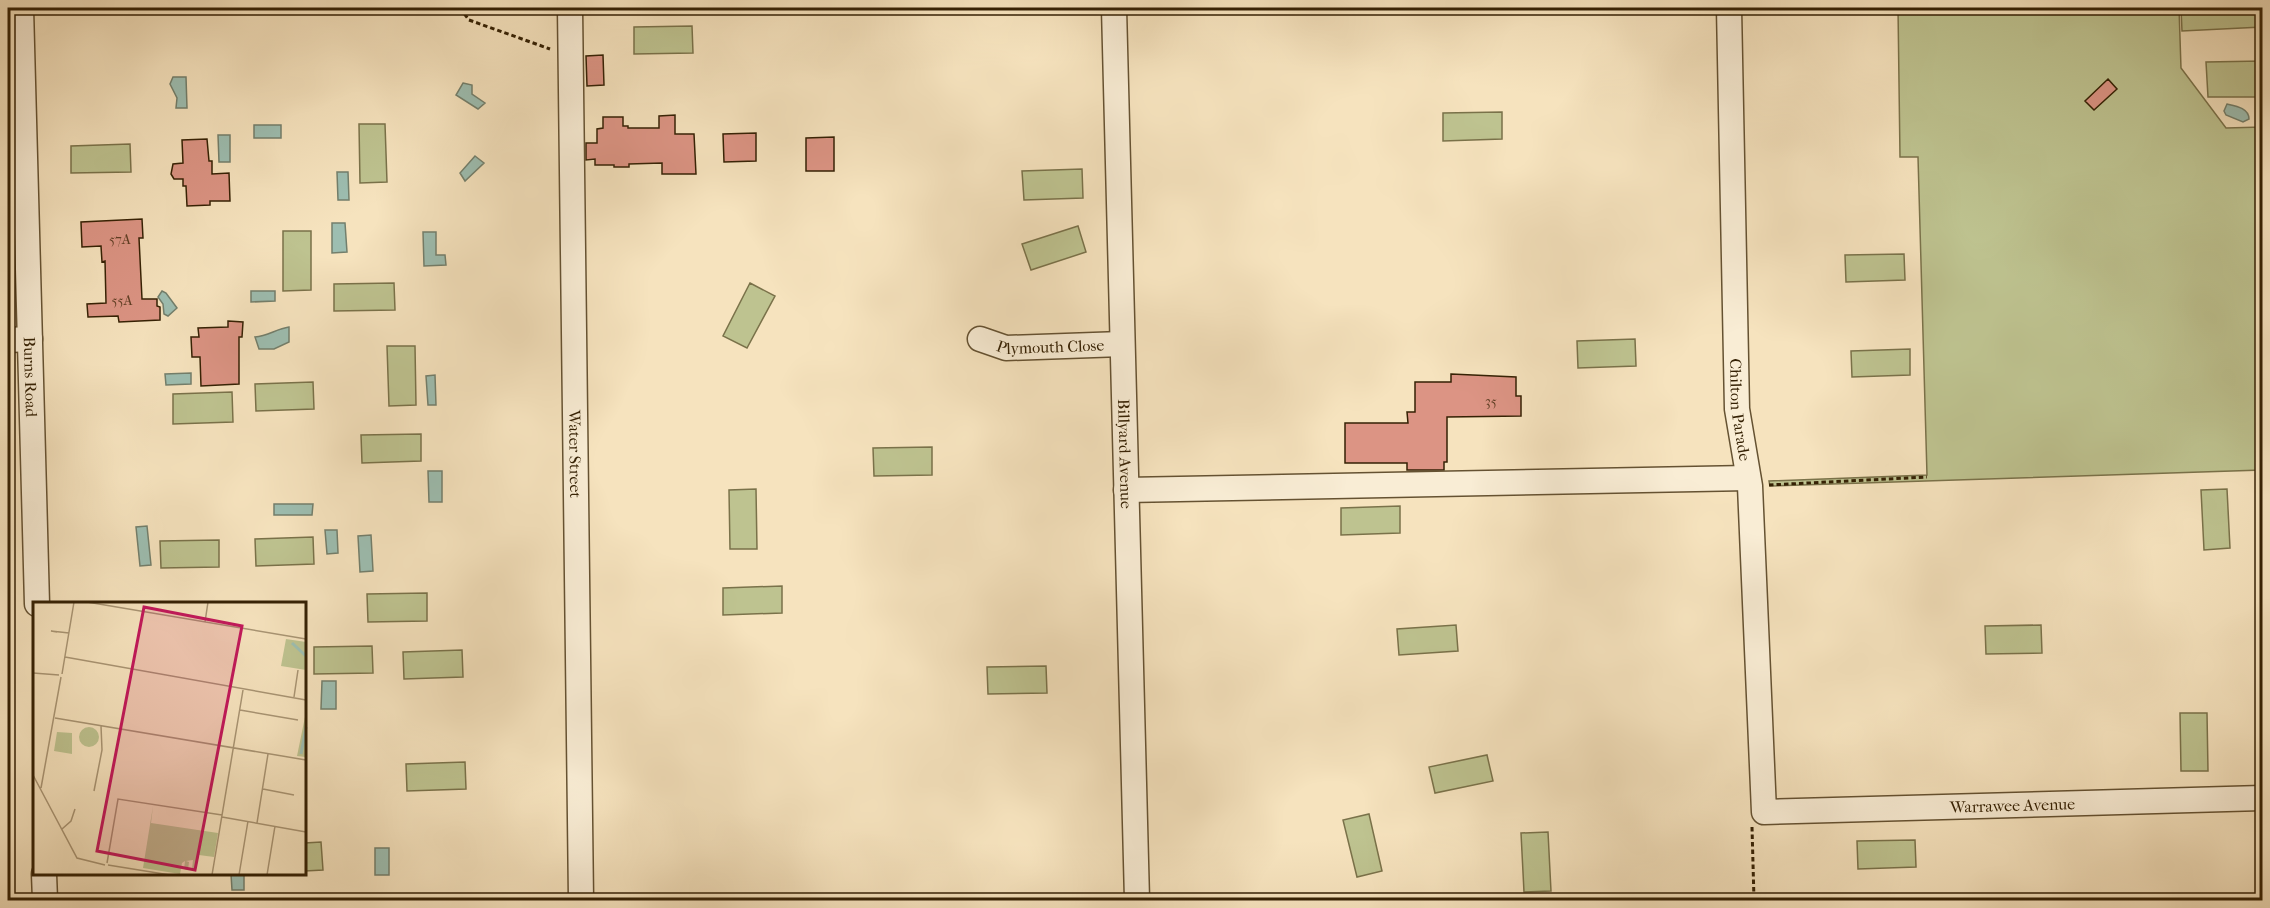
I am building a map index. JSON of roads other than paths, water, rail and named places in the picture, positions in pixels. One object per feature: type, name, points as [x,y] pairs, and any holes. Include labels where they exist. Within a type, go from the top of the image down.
[{"type":"street","name":"Burns Road","points":[[21,8],[19,340],[37,602]]},
{"type":"street","name":"Water Street","points":[[570,8],[581,900]]},
{"type":"street","name":"Billyard Avenue","points":[[1114,8],[1137,900]]},
{"type":"street","name":"Chilton Parade","points":[[1729,8],[1737,409],[1749,482],[1764,812]]},
{"type":"street","name":"Plymouth Close","points":[[980,339],[1006,348],[1122,344]]},
{"type":"street","points":[[1126,490],[1749,482]]},
{"type":"street","name":"Warrawee Avenue","points":[[1764,812],[2262,798]]},
{"type":"street","points":[[44,875],[45,900]]}]
